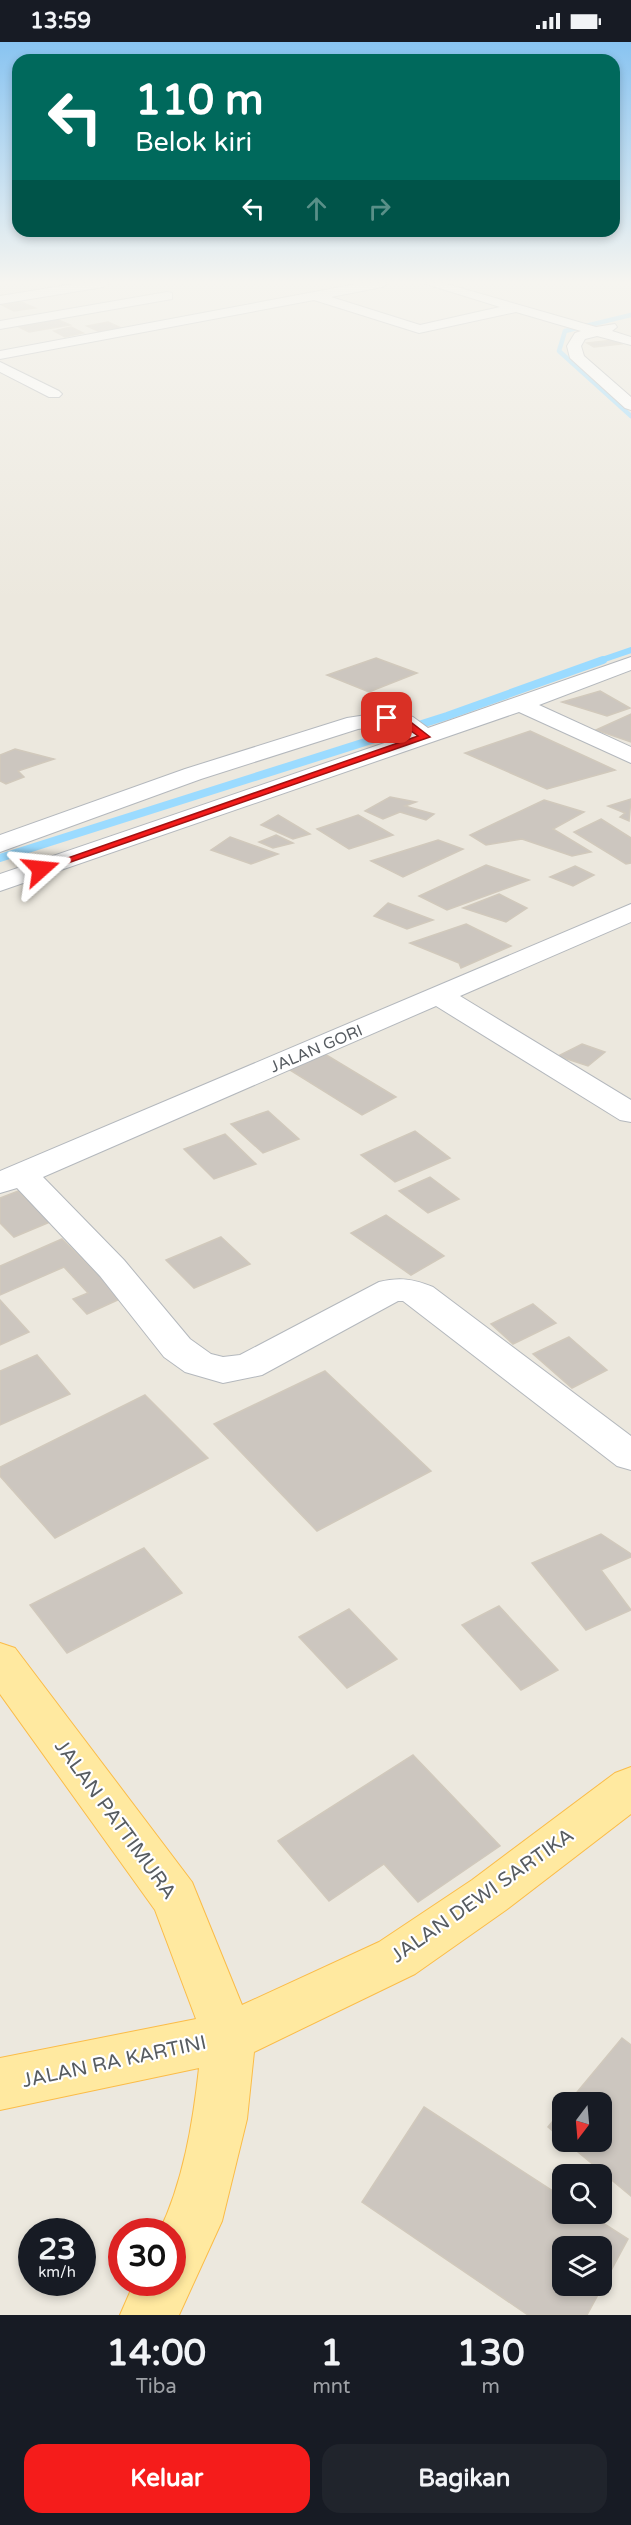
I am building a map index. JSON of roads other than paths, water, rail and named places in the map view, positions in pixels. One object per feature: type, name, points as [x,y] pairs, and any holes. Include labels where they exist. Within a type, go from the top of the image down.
[{"type":"main road","name":"JALAN PATTIMURA","points":[[0,1660],[175,1898],[229,2037],[220,2119],[194,2221],[186,2237]]},
{"type":"main road","name":"JALAN DEWI SARTIKA","points":[[229,2037],[397,1958],[489,1895],[631,1787]]},
{"type":"main road","name":"JALAN RA KARTINI","points":[[0,2084],[229,2037]]},
{"type":"main road","points":[[149,2315],[158,2296]]},
{"type":"street","points":[[44,389],[54,394]]},
{"type":"street","points":[[613,389],[631,405]]},
{"type":"street","points":[[0,883],[417,731],[520,704],[631,663]]},
{"type":"street","points":[[520,704],[631,756]]},
{"type":"street","points":[[0,844],[193,774],[355,723],[387,718],[417,731]]},
{"type":"street","name":"JALAN GORI","points":[[11,1178],[631,912]]},
{"type":"street","points":[[438,995],[631,1113]]},
{"type":"street","points":[[11,1178],[112,1268],[177,1348],[198,1363],[223,1370],[249,1366],[367,1300],[392,1290],[408,1290],[420,1295],[631,1456]]},
{"type":"waterway","points":[[601,389],[631,416]]},
{"type":"waterway","points":[[599,661],[631,650]]},
{"type":"waterway","points":[[0,858],[447,716],[603,660]]}]
